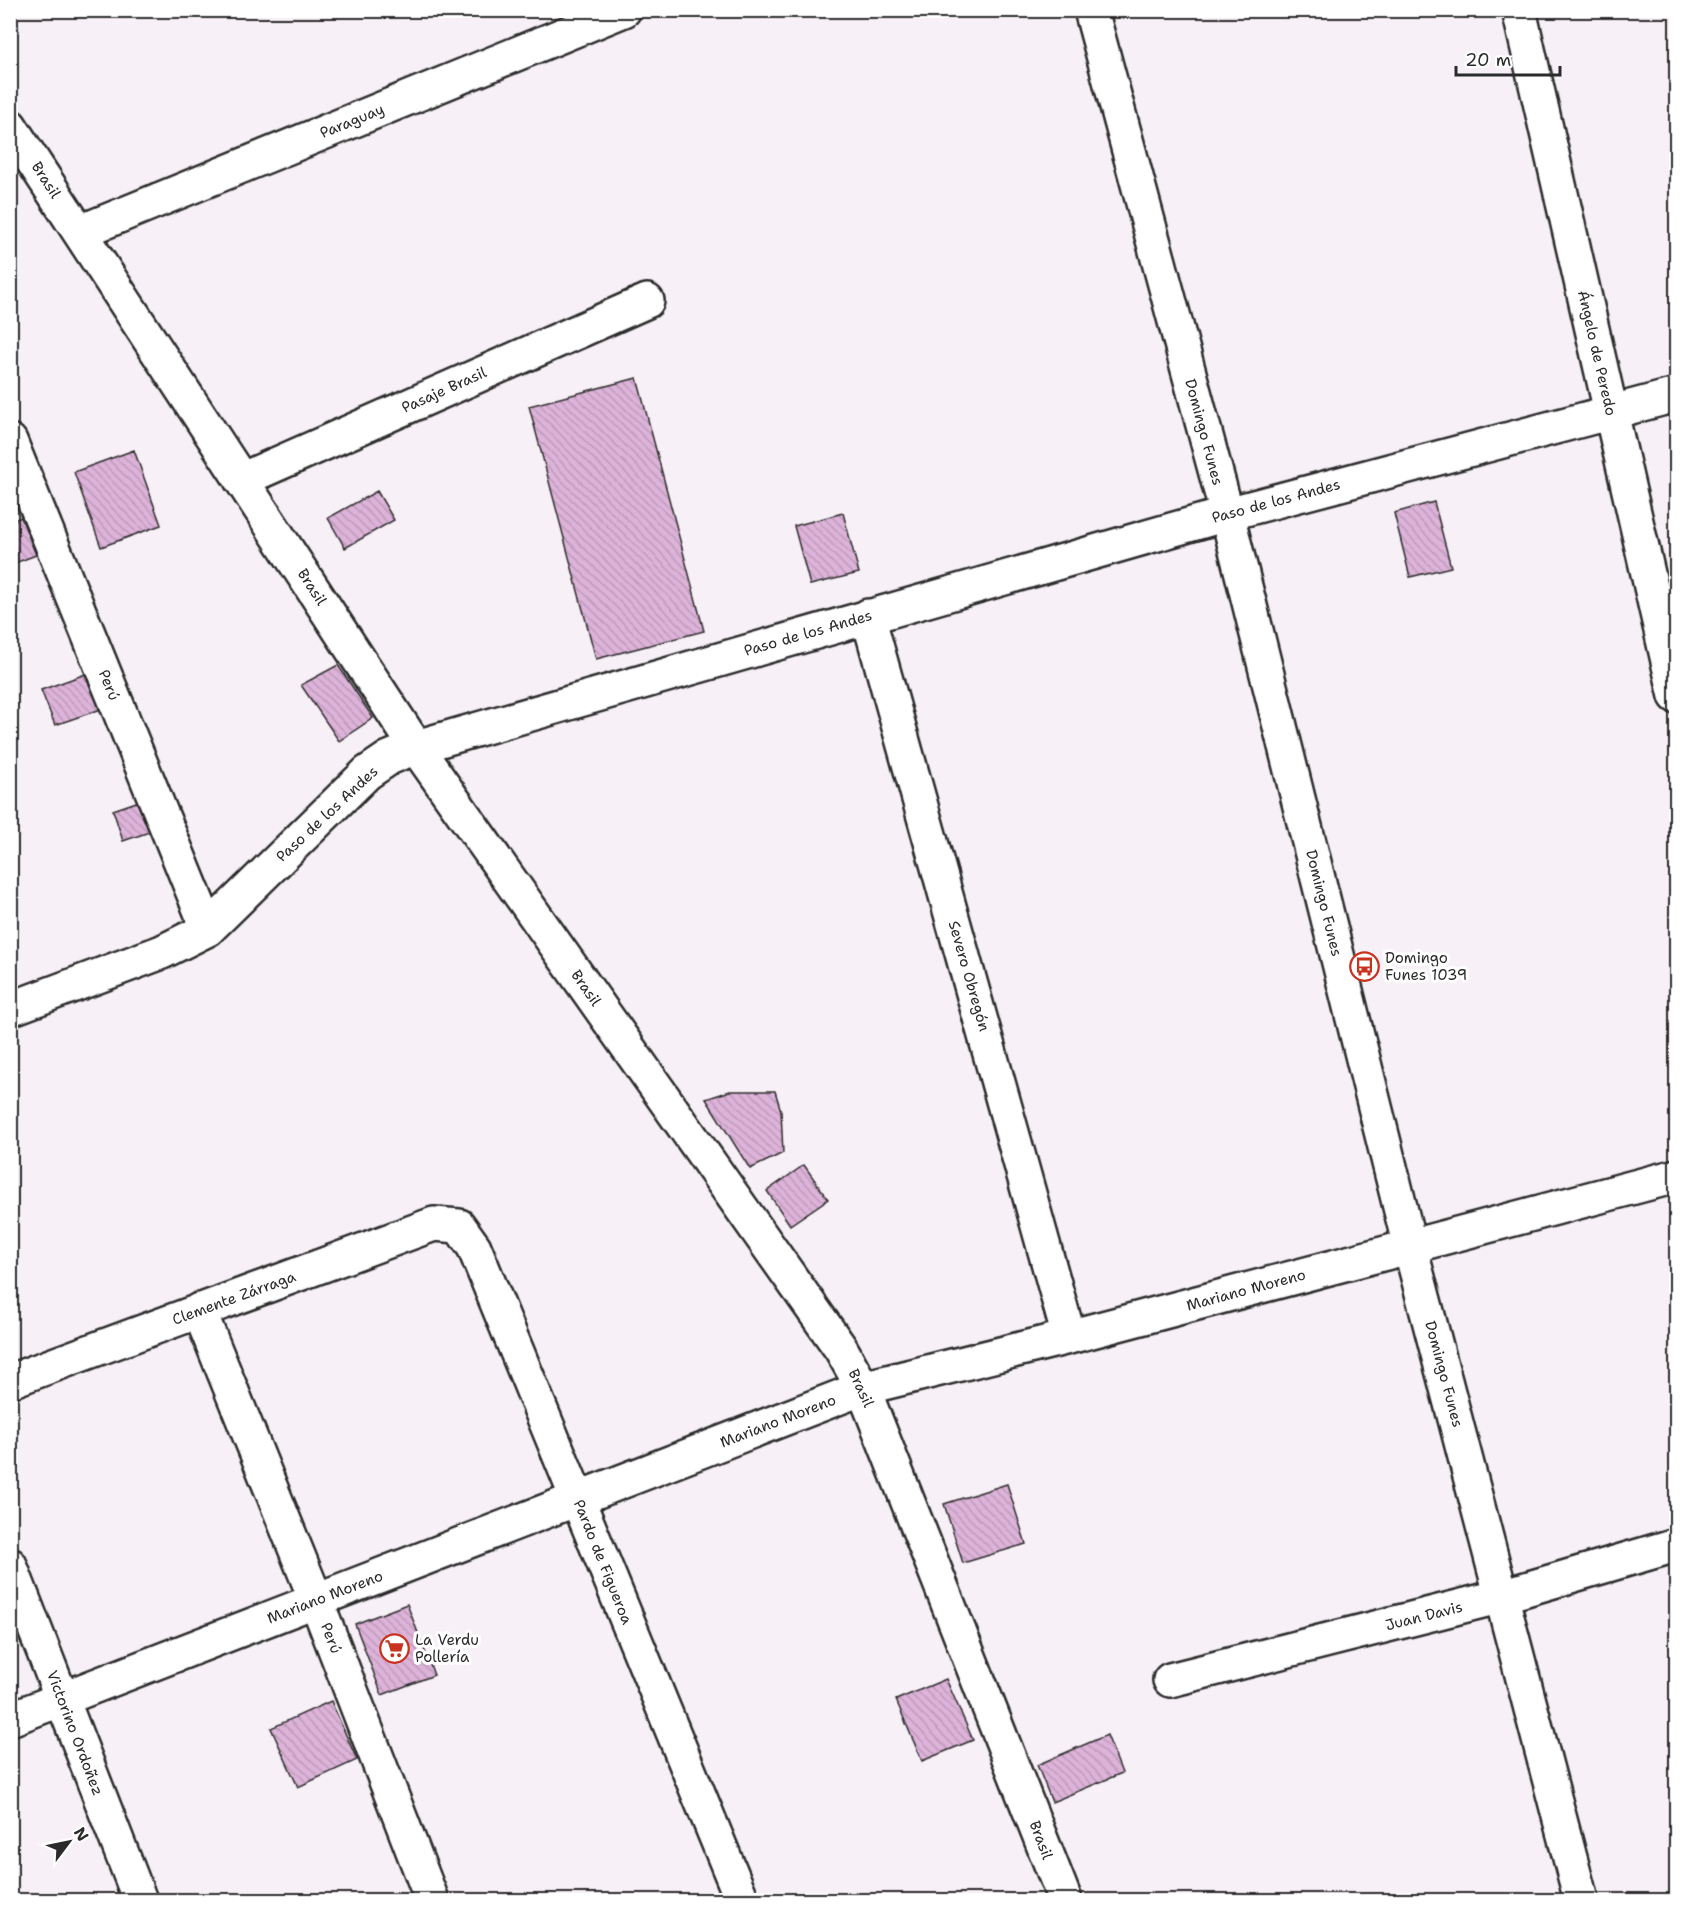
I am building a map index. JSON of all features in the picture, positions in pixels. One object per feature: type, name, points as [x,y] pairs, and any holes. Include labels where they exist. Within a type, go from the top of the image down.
[{"type":"street","name":"Paraguay","points":[[80,232],[624,10]]},
{"type":"street","name":"Domingo Funes","points":[[1091,10],[1227,514],[1410,1247],[1581,1900]]},
{"type":"street","name":"Ángelo de Peredo","points":[[1519,10],[1677,696]]},
{"type":"street","name":"Brasil","points":[[10,126],[416,747],[842,1349],[863,1388],[1065,1900]]},
{"type":"street","name":"Pasaje Brasil","points":[[241,480],[647,301]]},
{"type":"street","name":"Paso de los Andes","points":[[10,1009],[162,952],[208,929],[367,773],[389,758],[416,747],[1227,514],[1677,395]]},
{"type":"street","name":"Perú","points":[[10,441],[208,929]]},
{"type":"street","name":"Severo Obregón","points":[[868,616],[1069,1337]]},
{"type":"street","name":"Mariano Moreno","points":[[10,1719],[863,1388],[1069,1337],[1677,1176]]},
{"type":"street","name":"Clemente Zárraga","points":[[10,1382],[434,1224],[459,1226]]},
{"type":"street","name":"Pardo de Figueroa","points":[[459,1226],[474,1247],[742,1900]]},
{"type":"street","name":"Perú","points":[[199,1310],[316,1600],[432,1900]]},
{"type":"street","name":"Juan Davis","points":[[1170,1680],[1502,1596],[1677,1545]]},
{"type":"street","name":"Victorino Ordoñez","points":[[10,1564],[140,1900]]},
{"type":"building","points":[[637,378],[704,631],[596,659],[529,406]]},
{"type":"building","points":[[134,450],[161,525],[101,547],[74,472]]},
{"type":"building","points":[[377,491],[394,520],[345,548],[328,518]]},
{"type":"building","points":[[1434,502],[1451,567],[1410,577],[1394,513]]},
{"type":"building","points":[[843,513],[859,573],[810,585],[794,526]]},
{"type":"building","points":[[21,517],[36,555],[10,565],[10,522]]},
{"type":"building","points":[[338,665],[373,718],[339,741],[301,685]]},
{"type":"building","points":[[94,671],[107,707],[55,725],[41,690]]},
{"type":"building","points":[[148,798],[158,829],[123,841],[113,810]]},
{"type":"building","points":[[730,1091],[775,1091],[781,1111],[783,1153],[750,1169],[706,1099]]},
{"type":"building","points":[[804,1165],[828,1199],[790,1225],[767,1191]]},
{"type":"building","points":[[1007,1484],[1026,1544],[963,1563],[944,1504]]},
{"type":"building","name":"La Verdu Pollería","points":[[407,1604],[434,1675],[382,1695],[355,1624]]},
{"type":"building","points":[[946,1679],[973,1740],[922,1761],[896,1700]]},
{"type":"building","points":[[331,1701],[357,1760],[298,1787],[271,1728]]},
{"type":"building","points":[[1107,1735],[1122,1773],[1052,1802],[1037,1765]]},
{"type":"place","name":"Domingo Funes 1039","points":[[1364,967]]},
{"type":"place","name":"La Verdu Pollería","points":[[394,1649]]}]
